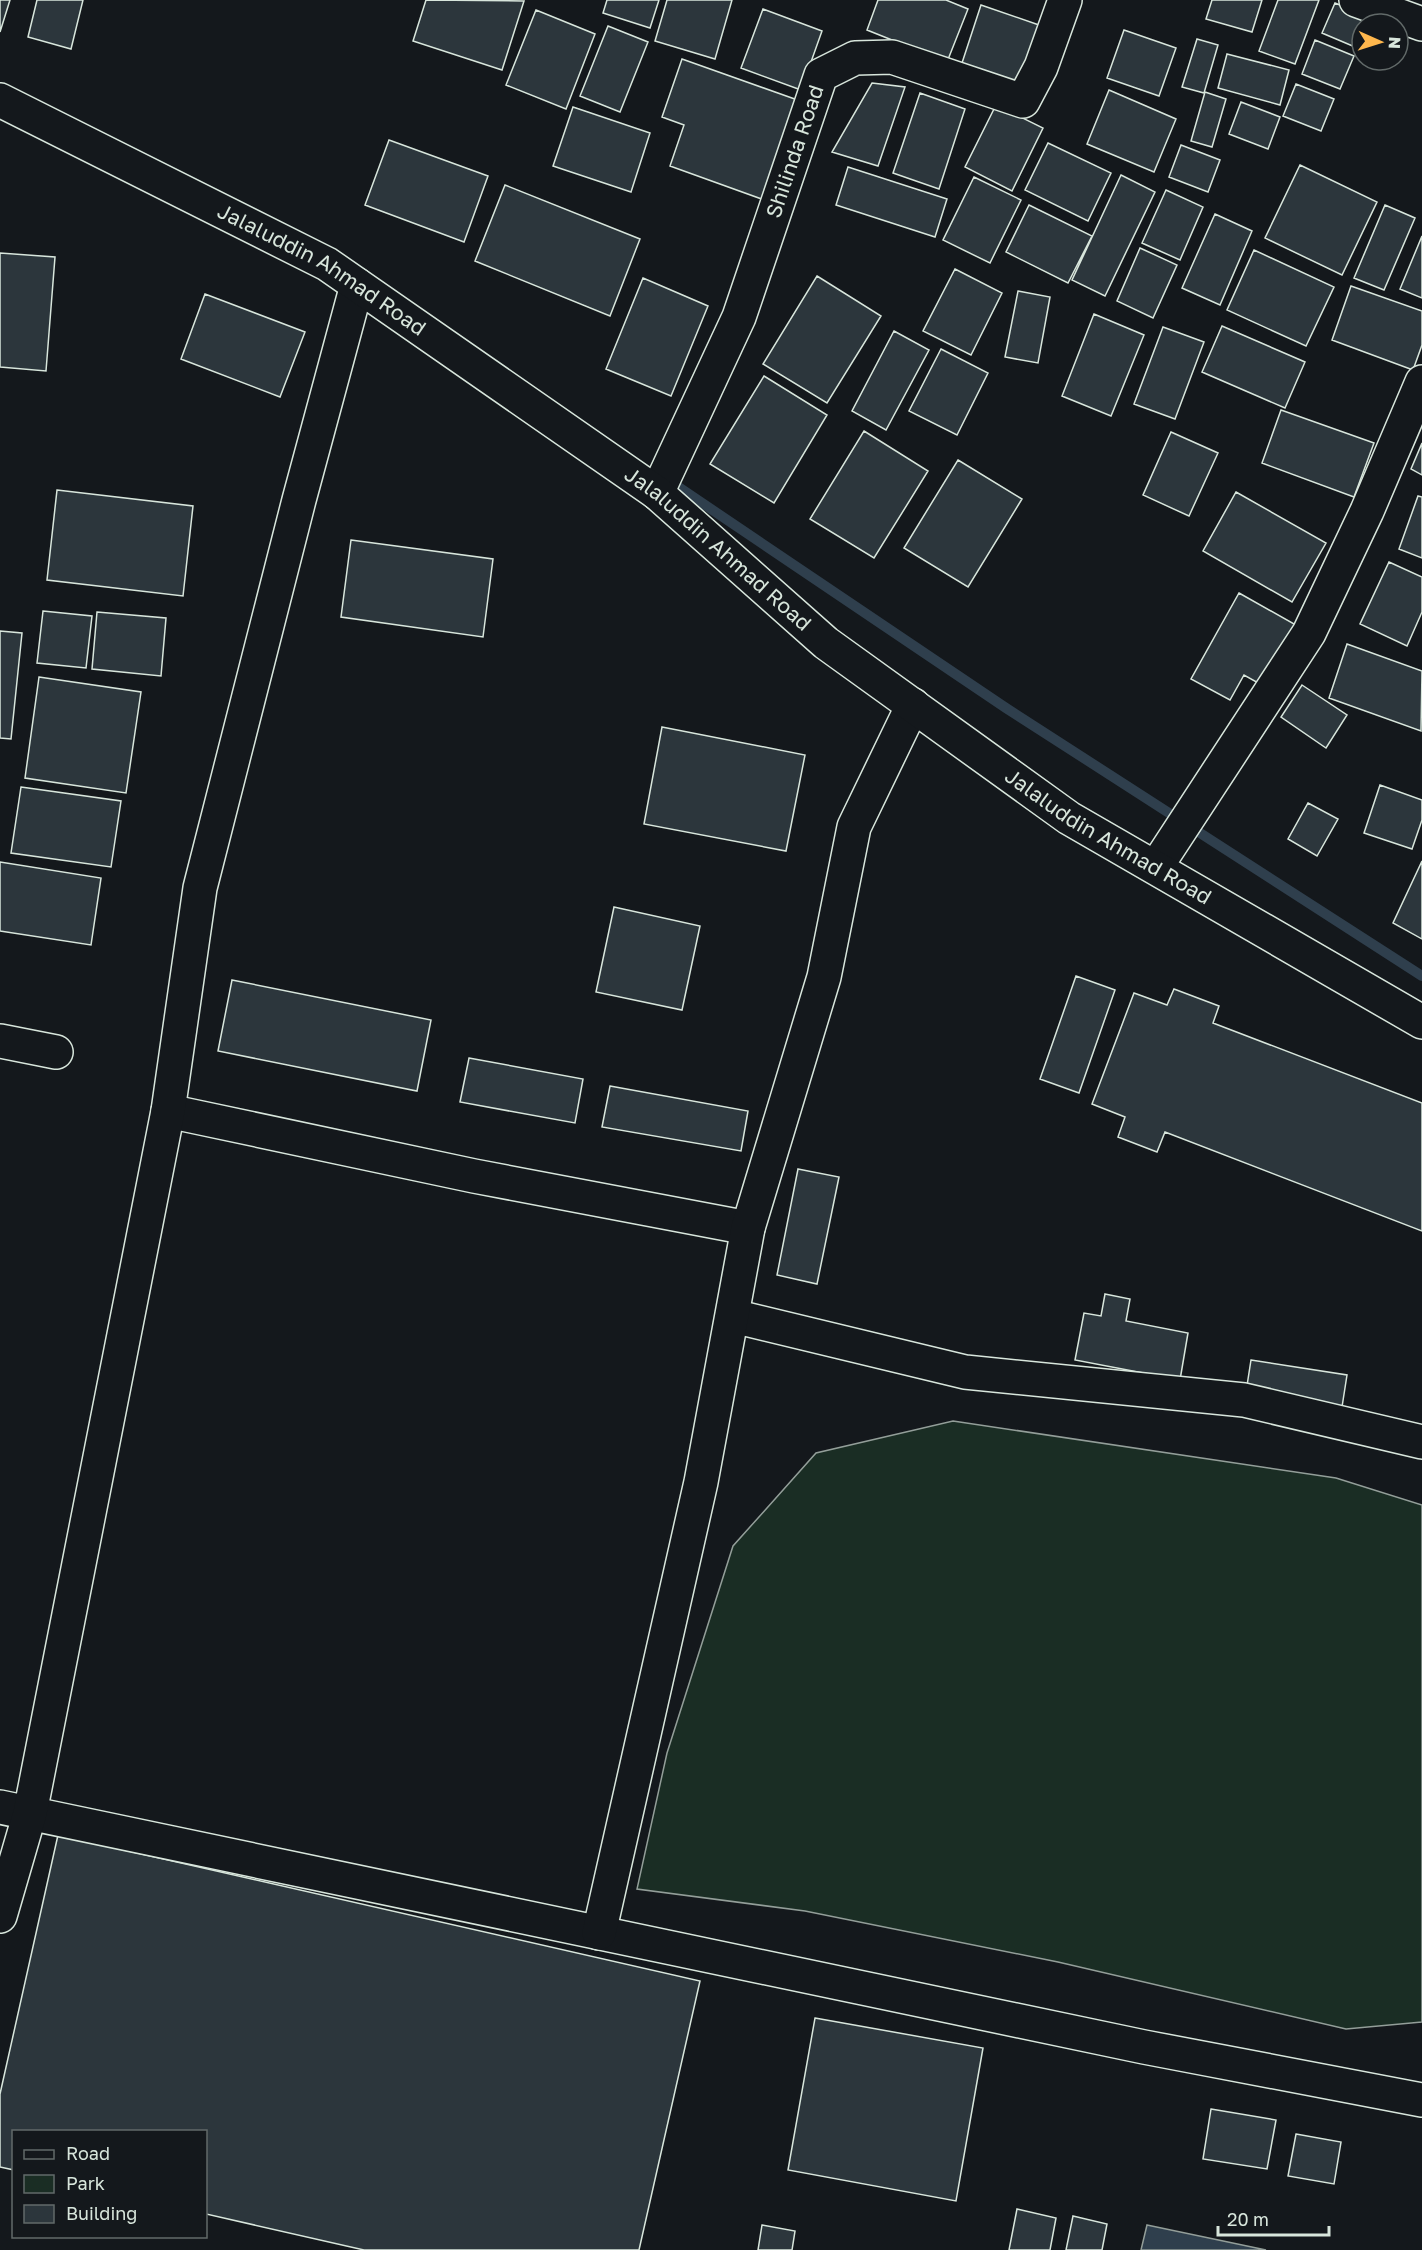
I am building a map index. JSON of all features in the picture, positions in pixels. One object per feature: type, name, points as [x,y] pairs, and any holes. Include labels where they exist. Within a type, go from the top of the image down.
[{"type":"street","name":"Shilinda Road","points":[[657,493],[738,317],[821,75],[855,58],[892,57],[1023,101],[1041,67],[1065,0]]},
{"type":"street","points":[[1356,0],[1422,24]]},
{"type":"street","name":"Jalaluddin Ahmad Road","points":[[0,100],[327,264],[657,493],[826,643],[1069,818],[1422,1022]]},
{"type":"street","points":[[0,1916],[15,1810],[168,1111],[201,888],[299,500],[357,285]]},
{"type":"street","points":[[1156,867],[1309,633],[1367,511],[1422,382]]},
{"type":"street","points":[[598,1933],[701,1482],[734,1316],[748,1228],[824,977],[854,827],[913,705]]},
{"type":"street","points":[[0,1041],[56,1052]]},
{"type":"street","points":[[168,1111],[474,1176],[748,1228]]},
{"type":"street","points":[[734,1316],[965,1372],[1245,1400],[1422,1442]]},
{"type":"street","points":[[15,1810],[1144,2047],[1422,2100]]},
{"type":"green space","points":[[953,1421],[1336,1478],[1422,1505],[1422,2022],[1346,2029],[1058,1962],[805,1911],[637,1889],[667,1753],[733,1546],[816,1453]]},
{"type":"water","points":[[1147,2225],[1266,2250],[1141,2250]]},
{"type":"building","points":[[0,0],[10,0],[0,32]]},
{"type":"building","points":[[37,0],[83,0],[71,49],[28,37]]},
{"type":"building","points":[[426,0],[524,1],[502,70],[413,41]]},
{"type":"building","points":[[607,0],[659,0],[650,28],[603,13]]},
{"type":"building","points":[[667,0],[732,0],[715,59],[655,41]]},
{"type":"building","points":[[878,0],[946,0],[968,9],[947,62],[867,30]]},
{"type":"building","points":[[1212,0],[1262,0],[1252,32],[1206,19]]},
{"type":"building","points":[[1278,0],[1319,0],[1295,64],[1259,51]]},
{"type":"building","points":[[1335,3],[1357,12],[1350,12],[1350,45],[1322,33]]},
{"type":"building","points":[[981,5],[1039,25],[1019,85],[961,66]]},
{"type":"building","points":[[763,9],[822,31],[801,90],[741,68]]},
{"type":"building","points":[[536,10],[595,34],[566,109],[506,85]]},
{"type":"building","points":[[608,26],[648,42],[620,112],[580,96]]},
{"type":"building","points":[[1124,30],[1176,48],[1159,96],[1107,78]]},
{"type":"building","points":[[1197,39],[1218,45],[1204,93],[1182,87]]},
{"type":"building","points":[[1315,40],[1350,54],[1350,65],[1340,89],[1302,74]]},
{"type":"building","points":[[1227,54],[1289,70],[1280,105],[1218,88]]},
{"type":"building","points":[[682,59],[806,103],[770,202],[670,166],[684,125],[662,117]]},
{"type":"building","points":[[872,83],[905,87],[878,166],[832,152]]},
{"type":"building","points":[[1296,84],[1334,99],[1321,131],[1283,116]]},
{"type":"building","points":[[1109,90],[1176,119],[1154,172],[1087,144]]},
{"type":"building","points":[[1205,92],[1226,99],[1212,147],[1191,141]]},
{"type":"building","points":[[920,93],[965,109],[939,189],[893,173]]},
{"type":"building","points":[[1241,102],[1280,117],[1268,149],[1229,134]]},
{"type":"building","points":[[996,105],[1043,128],[1012,191],[965,167]]},
{"type":"building","points":[[573,107],[650,133],[631,192],[553,166]]},
{"type":"building","points":[[389,140],[488,176],[464,242],[365,205]]},
{"type":"building","points":[[1048,143],[1111,173],[1088,221],[1025,190]]},
{"type":"building","points":[[1181,145],[1220,160],[1208,192],[1169,177]]},
{"type":"building","points":[[1300,165],[1377,202],[1342,275],[1265,238]]},
{"type":"building","points":[[848,167],[947,199],[935,237],[836,205]]},
{"type":"building","points":[[1121,175],[1155,192],[1105,296],[1072,280]]},
{"type":"building","points":[[974,177],[1021,200],[990,263],[943,240]]},
{"type":"building","points":[[505,185],[640,239],[610,316],[475,261]]},
{"type":"building","points":[[1166,190],[1203,207],[1180,260],[1142,243]]},
{"type":"building","points":[[1029,205],[1092,236],[1068,283],[1006,252]]},
{"type":"building","points":[[1385,205],[1415,218],[1384,290],[1354,278]]},
{"type":"building","points":[[1215,214],[1252,231],[1220,305],[1182,288]]},
{"type":"building","points":[[1422,236],[1422,298],[1400,289]]},
{"type":"building","points":[[1140,248],[1177,265],[1153,318],[1117,301]]},
{"type":"building","points":[[1254,250],[1334,287],[1306,346],[1227,310]]},
{"type":"building","points":[[0,253],[55,257],[46,371],[0,367]]},
{"type":"building","points":[[955,269],[1002,293],[971,355],[923,331]]},
{"type":"building","points":[[817,276],[881,316],[827,403],[763,364]]},
{"type":"building","points":[[643,278],[708,306],[671,396],[606,369]]},
{"type":"building","points":[[1351,286],[1422,311],[1422,345],[1413,370],[1332,340]]},
{"type":"building","points":[[1018,291],[1050,297],[1038,363],[1005,357]]},
{"type":"building","points":[[205,294],[305,332],[280,397],[181,359]]},
{"type":"building","points":[[1094,314],[1144,335],[1111,416],[1062,396]]},
{"type":"building","points":[[1222,326],[1305,362],[1285,408],[1202,372]]},
{"type":"building","points":[[1163,327],[1204,342],[1175,419],[1134,404]]},
{"type":"building","points":[[894,331],[929,350],[886,430],[852,411]]},
{"type":"building","points":[[941,349],[988,373],[957,435],[909,411]]},
{"type":"building","points":[[764,376],[827,415],[774,503],[710,464]]},
{"type":"building","points":[[1281,410],[1374,443],[1354,497],[1262,463]]},
{"type":"building","points":[[864,431],[928,471],[874,558],[810,519]]},
{"type":"building","points":[[1171,432],[1218,453],[1189,516],[1143,495]]},
{"type":"building","points":[[1422,443],[1422,475],[1411,469]]},
{"type":"building","points":[[958,460],[1022,499],[968,587],[904,548]]},
{"type":"building","points":[[57,490],[193,506],[183,596],[47,580]]},
{"type":"building","points":[[1236,492],[1326,543],[1292,602],[1203,551]]},
{"type":"building","points":[[1418,496],[1422,497],[1422,558],[1399,549]]},
{"type":"building","points":[[351,540],[493,559],[483,637],[341,617]]},
{"type":"building","points":[[1389,562],[1422,577],[1422,612],[1407,646],[1360,624]]},
{"type":"building","points":[[1239,593],[1303,629],[1269,689],[1244,675],[1230,700],[1191,679]]},
{"type":"building","points":[[43,611],[92,616],[86,668],[37,663]]},
{"type":"building","points":[[97,612],[166,618],[161,676],[92,669]]},
{"type":"building","points":[[0,631],[22,633],[11,739],[0,738]]},
{"type":"building","points":[[1347,644],[1422,671],[1421,731],[1329,698]]},
{"type":"building","points":[[39,677],[141,692],[126,793],[25,778]]},
{"type":"building","points":[[1302,685],[1347,715],[1326,748],[1281,717]]},
{"type":"building","points":[[662,727],[805,755],[786,851],[644,824]]},
{"type":"building","points":[[1380,785],[1422,800],[1422,820],[1412,849],[1364,833]]},
{"type":"building","points":[[21,787],[121,801],[111,867],[11,853]]},
{"type":"building","points":[[1308,803],[1338,819],[1317,856],[1288,839]]},
{"type":"building","points":[[1422,861],[1422,939],[1393,923]]},
{"type":"building","points":[[0,862],[101,878],[91,945],[0,931]]},
{"type":"building","points":[[614,907],[700,926],[682,1010],[596,992]]},
{"type":"building","points":[[1076,976],[1115,990],[1079,1093],[1040,1079]]},
{"type":"building","points":[[232,980],[431,1020],[417,1091],[218,1051]]},
{"type":"building","points":[[1174,989],[1219,1006],[1213,1023],[1422,1103],[1422,1231],[1165,1132],[1157,1152],[1118,1137],[1125,1117],[1092,1104],[1134,993],[1167,1005]]},
{"type":"building","points":[[469,1058],[583,1079],[575,1123],[460,1102]]},
{"type":"building","points":[[610,1086],[748,1111],[741,1151],[602,1127]]},
{"type":"building","points":[[798,1169],[839,1177],[817,1284],[777,1275]]},
{"type":"building","points":[[1105,1294],[1130,1299],[1126,1321],[1188,1333],[1180,1380],[1075,1360],[1084,1313],[1101,1316]]},
{"type":"building","points":[[1251,1360],[1347,1375],[1342,1407],[1246,1392]]},
{"type":"building","points":[[58,1835],[700,1981],[639,2250],[364,2250],[207,2214],[207,2130],[12,2130],[12,2170],[0,2167],[0,2094]]},
{"type":"building","points":[[815,2018],[983,2048],[956,2201],[788,2170]]},
{"type":"building","points":[[1211,2109],[1276,2120],[1267,2169],[1203,2159]]},
{"type":"building","points":[[1296,2134],[1341,2142],[1334,2184],[1288,2176]]},
{"type":"building","points":[[1017,2209],[1056,2218],[1050,2250],[1009,2250]]},
{"type":"building","points":[[1073,2216],[1107,2224],[1102,2250],[1066,2250]]},
{"type":"building","points":[[762,2225],[795,2231],[792,2250],[758,2250]]},
{"type":"waterway","points":[[668,480],[1006,708],[1422,976]]}]
